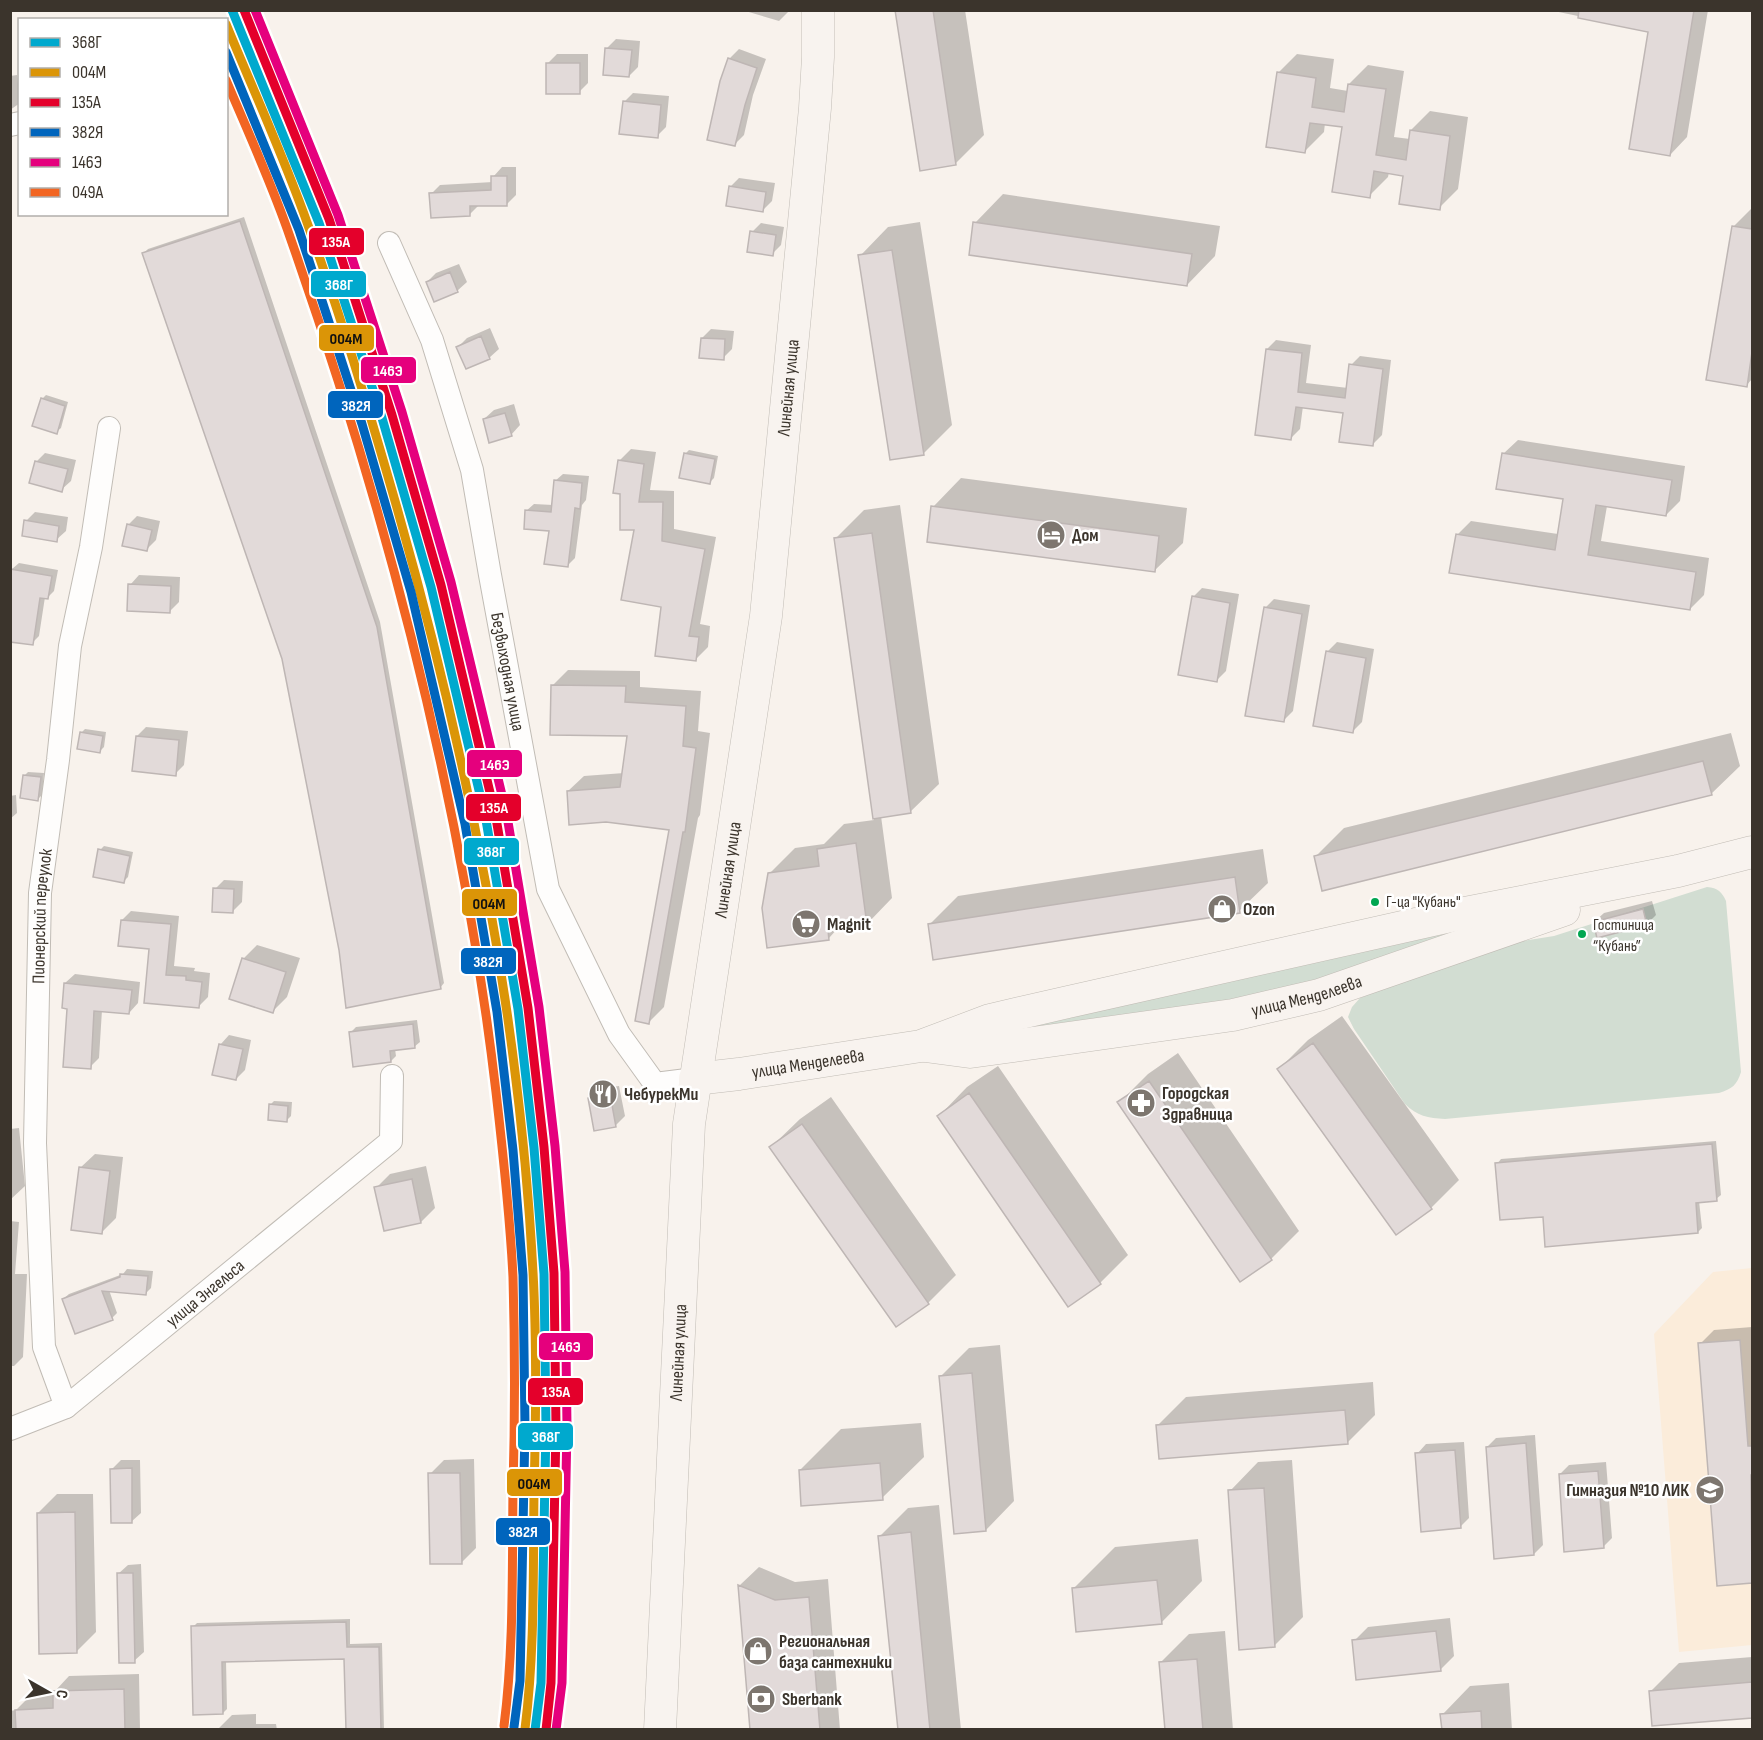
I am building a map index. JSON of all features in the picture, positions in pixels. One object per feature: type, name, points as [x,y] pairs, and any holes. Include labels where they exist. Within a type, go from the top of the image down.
[{"type":"main road","name":"Линейная улица","points":[[660,1730],[689,1124],[766,616],[815,108],[818,10]]},
{"type":"main road","name":"улица Менделеева","points":[[695,1079],[921,1046],[990,1020],[1460,914],[1678,871],[1752,852]]},
{"type":"main road","name":"улица Менделеева","points":[[921,1046],[970,1052],[1244,1012],[1320,995],[1678,871]]},
{"type":"street","name":"Безвыходная улица","points":[[389,243],[432,340],[472,470],[489,575],[548,889],[619,1034],[655,1084],[695,1079]]},
{"type":"street","name":"Пионерский переулок","points":[[66,1407],[44,1347],[35,1143],[39,894],[58,760],[70,646],[91,547],[109,428]]},
{"type":"street","name":"улица Энгельса","points":[[10,1430],[66,1407],[391,1141],[392,1076]]},
{"type":"shaded area","points":[[1707,887],[1719,891],[1726,901],[1741,1072],[1731,1088],[1719,1093],[1445,1119],[1428,1117],[1418,1114],[1405,1104],[1348,1017],[1352,1007],[1360,998],[1491,946],[1554,936]]},
{"type":"shaded area","points":[[1456,928],[1458,935],[1328,983],[1129,1020],[990,1032]]},
{"type":"shaded area","name":"Гимназия №10 ЛИК","points":[[1752,1268],[1752,1645],[1679,1652],[1654,1334],[1713,1272]]},
{"type":"building","points":[[895,10],[933,10],[956,165],[920,171]]},
{"type":"building","points":[[1579,10],[1694,10],[1670,156],[1629,149],[1648,32],[1578,18]]},
{"type":"building","points":[[605,48],[632,50],[629,77],[603,75]]},
{"type":"building","points":[[728,58],[757,68],[735,146],[707,140],[720,81]]},
{"type":"building","points":[[546,63],[580,63],[580,94],[546,94]]},
{"type":"building","points":[[1277,72],[1316,78],[1312,107],[1344,112],[1348,84],[1386,89],[1376,155],[1406,160],[1410,130],[1450,136],[1440,210],[1399,204],[1403,176],[1374,171],[1370,198],[1332,192],[1342,127],[1310,123],[1305,153],[1266,147]]},
{"type":"building","points":[[623,101],[661,105],[658,138],[619,134]]},
{"type":"building","points":[[491,176],[507,176],[507,206],[470,206],[470,216],[431,218],[429,193],[491,190]]},
{"type":"building","points":[[729,186],[766,192],[763,212],[726,206]]},
{"type":"building","points":[[240,221],[377,627],[441,989],[346,1008],[339,950],[282,659],[142,253]]},
{"type":"building","points":[[973,222],[1192,254],[1187,286],[969,255]]},
{"type":"building","points":[[1732,226],[1752,229],[1752,352],[1747,387],[1706,380]]},
{"type":"building","points":[[750,231],[776,235],[773,256],[747,252]]},
{"type":"building","points":[[892,250],[924,455],[890,460],[858,255]]},
{"type":"building","points":[[450,272],[458,292],[434,302],[426,282]]},
{"type":"building","points":[[481,336],[490,359],[466,369],[456,347]]},
{"type":"building","points":[[701,338],[725,339],[724,360],[699,358]]},
{"type":"building","points":[[1266,349],[1302,353],[1298,392],[1345,398],[1349,364],[1383,369],[1373,446],[1339,442],[1343,413],[1296,407],[1291,440],[1255,435]]},
{"type":"building","points":[[41,398],[65,406],[57,434],[32,426]]},
{"type":"building","points":[[505,413],[512,436],[489,443],[483,419]]},
{"type":"building","points":[[684,453],[715,459],[710,484],[679,478]]},
{"type":"building","points":[[1502,453],[1672,480],[1666,516],[1596,505],[1588,555],[1696,572],[1690,610],[1449,573],[1456,534],[1555,550],[1563,499],[1496,489]]},
{"type":"building","points":[[618,460],[644,464],[639,502],[663,502],[662,541],[705,549],[689,636],[699,637],[696,661],[655,656],[661,607],[621,600],[634,530],[620,530],[620,494],[613,493]]},
{"type":"building","points":[[35,461],[68,469],[62,492],[29,483]]},
{"type":"building","points":[[554,480],[582,483],[580,509],[575,508],[568,567],[544,564],[549,531],[524,529],[525,510],[551,512]]},
{"type":"building","points":[[931,506],[1159,536],[1155,572],[927,542]]},
{"type":"building","points":[[24,520],[59,526],[57,542],[22,536]]},
{"type":"building","points":[[127,524],[152,530],[147,551],[122,546]]},
{"type":"building","points":[[872,533],[911,813],[873,819],[834,538]]},
{"type":"building","points":[[10,569],[52,576],[48,599],[40,598],[33,645],[10,642]]},
{"type":"building","points":[[128,584],[171,586],[170,613],[127,611]]},
{"type":"building","points":[[1192,596],[1230,603],[1217,682],[1178,675]]},
{"type":"building","points":[[1264,607],[1302,614],[1284,722],[1245,716]]},
{"type":"building","points":[[1326,651],[1366,658],[1353,733],[1313,726]]},
{"type":"building","points":[[551,685],[626,686],[625,702],[686,706],[683,746],[696,748],[685,832],[683,832],[649,1024],[635,1021],[669,830],[606,822],[569,825],[567,791],[620,787],[627,736],[550,735]]},
{"type":"building","points":[[80,732],[103,736],[100,753],[77,749]]},
{"type":"building","points":[[136,736],[179,740],[176,776],[132,771]]},
{"type":"building","points":[[1703,761],[1712,795],[1322,891],[1314,856]]},
{"type":"building","points":[[23,775],[41,777],[38,801],[20,798]]},
{"type":"building","points":[[856,843],[867,925],[828,930],[829,940],[767,948],[762,908],[768,873],[819,866],[817,849]]},
{"type":"building","points":[[98,849],[130,856],[124,883],[93,877]]},
{"type":"building","points":[[1235,877],[1240,913],[933,960],[928,924]]},
{"type":"building","points":[[213,888],[234,889],[233,913],[212,912]]},
{"type":"building","points":[[1643,909],[1647,925],[1597,938],[1593,922]]},
{"type":"building","points":[[121,920],[171,924],[166,975],[186,976],[186,980],[202,982],[199,1008],[144,1003],[149,949],[118,946]]},
{"type":"building","points":[[242,958],[286,972],[273,1013],[229,999]]},
{"type":"building","points":[[64,983],[132,990],[129,1014],[94,1011],[91,1069],[63,1067],[67,1009],[62,1008]]},
{"type":"building","points":[[413,1024],[415,1048],[390,1051],[391,1062],[353,1067],[349,1032]]},
{"type":"building","points":[[1313,1043],[1432,1209],[1396,1235],[1277,1069]]},
{"type":"building","points":[[219,1044],[243,1049],[236,1080],[212,1075]]},
{"type":"building","points":[[1149,1081],[1272,1260],[1240,1282],[1117,1102]]},
{"type":"building","points":[[969,1093],[1101,1284],[1068,1307],[937,1116]]},
{"type":"building","points":[[610,1094],[616,1127],[594,1131],[588,1098]]},
{"type":"building","points":[[269,1104],[288,1106],[287,1122],[268,1120]]},
{"type":"building","points":[[802,1124],[929,1304],[896,1327],[769,1147]]},
{"type":"building","points":[[1712,1144],[1717,1201],[1696,1203],[1698,1233],[1545,1247],[1543,1217],[1500,1220],[1495,1163]]},
{"type":"building","points":[[79,1167],[110,1171],[102,1234],[71,1230]]},
{"type":"building","points":[[412,1179],[421,1223],[384,1231],[374,1187]]},
{"type":"building","points":[[120,1274],[148,1276],[146,1295],[102,1291],[113,1320],[75,1334],[62,1299],[120,1277]]},
{"type":"building","points":[[1740,1340],[1748,1446],[1752,1446],[1752,1583],[1717,1586],[1698,1343]]},
{"type":"building","points":[[972,1373],[986,1531],[954,1534],[939,1376]]},
{"type":"building","points":[[1345,1410],[1348,1444],[1159,1459],[1156,1425]]},
{"type":"building","points":[[1526,1443],[1534,1555],[1494,1559],[1486,1447]]},
{"type":"building","points":[[1455,1450],[1461,1528],[1421,1532],[1415,1453]]},
{"type":"building","points":[[880,1463],[883,1500],[801,1506],[799,1470]]},
{"type":"building","points":[[132,1468],[132,1523],[111,1523],[110,1469]]},
{"type":"building","points":[[1598,1471],[1604,1548],[1564,1552],[1559,1474]]},
{"type":"building","points":[[428,1473],[460,1473],[462,1564],[430,1564]]},
{"type":"building","points":[[1264,1488],[1275,1647],[1239,1650],[1228,1490]]},
{"type":"building","points":[[75,1512],[77,1653],[39,1654],[37,1513]]},
{"type":"building","points":[[911,1532],[930,1730],[898,1730],[878,1536]]},
{"type":"building","points":[[117,1573],[133,1573],[135,1663],[119,1663]]},
{"type":"building","points":[[1157,1580],[1162,1624],[1076,1632],[1072,1588]]},
{"type":"building","points":[[738,1585],[775,1600],[809,1597],[820,1730],[750,1730]]},
{"type":"building","points":[[346,1622],[347,1647],[379,1647],[381,1730],[346,1730],[344,1659],[222,1662],[223,1714],[193,1715],[191,1626]]},
{"type":"building","points":[[1436,1631],[1441,1671],[1356,1680],[1352,1640]]},
{"type":"building","points":[[1197,1659],[1203,1730],[1165,1730],[1159,1662]]},
{"type":"building","points":[[1752,1682],[1752,1718],[1652,1726],[1649,1691]]},
{"type":"building","points":[[124,1689],[125,1730],[16,1730],[15,1710],[53,1708],[53,1691]]},
{"type":"building","points":[[1481,1711],[1482,1730],[1442,1730],[1440,1714]]},
{"type":"transit line","name":"368Г","points":[[232,10],[319,223],[382,418],[431,587],[486,820],[518,1009],[534,1148],[544,1274],[546,1427],[541,1683],[535,1730]]},
{"type":"transit line","name":"135А","points":[[244,10],[329,219],[392,415],[441,585],[496,818],[528,1008],[544,1147],[554,1273],[556,1427],[551,1683],[546,1730]]},
{"type":"transit line","name":"146Э","points":[[255,10],[338,215],[402,412],[451,582],[507,816],[539,1007],[555,1146],[565,1272],[567,1427],[562,1683],[556,1730]]},
{"type":"transit line","name":"004М","points":[[228,29],[300,202],[362,390],[418,583],[465,778],[485,876],[515,1073],[526,1172],[533,1272],[536,1382],[533,1610],[525,1729]]},
{"type":"transit line","name":"382Я","points":[[228,57],[299,230],[362,424],[411,592],[465,824],[497,1012],[513,1150],[523,1275],[525,1427],[520,1681],[514,1727]]},
{"type":"transit line","name":"049А","points":[[228,85],[283,217],[358,446],[417,659],[463,874],[496,1092],[513,1277],[512,1608],[504,1726]]},
{"type":"place","name":"Дом","points":[[1051,535]]},
{"type":"place","name":"Г-ца \"Кубань\"","points":[[1375,902]]},
{"type":"place","name":"Ozon","points":[[1222,909]]},
{"type":"place","name":"Magnit","points":[[806,924]]},
{"type":"place","name":"Гостиница “Кубань”","points":[[1582,934]]},
{"type":"place","name":"ЧебурекМи","points":[[603,1094]]},
{"type":"place","name":"Городская Здравница","points":[[1141,1103]]},
{"type":"place","name":"Гимназия №10 ЛИК","points":[[1710,1490]]},
{"type":"place","name":"Региональная база сантехники","points":[[758,1651]]},
{"type":"place","name":"Sberbank","points":[[761,1699]]}]
